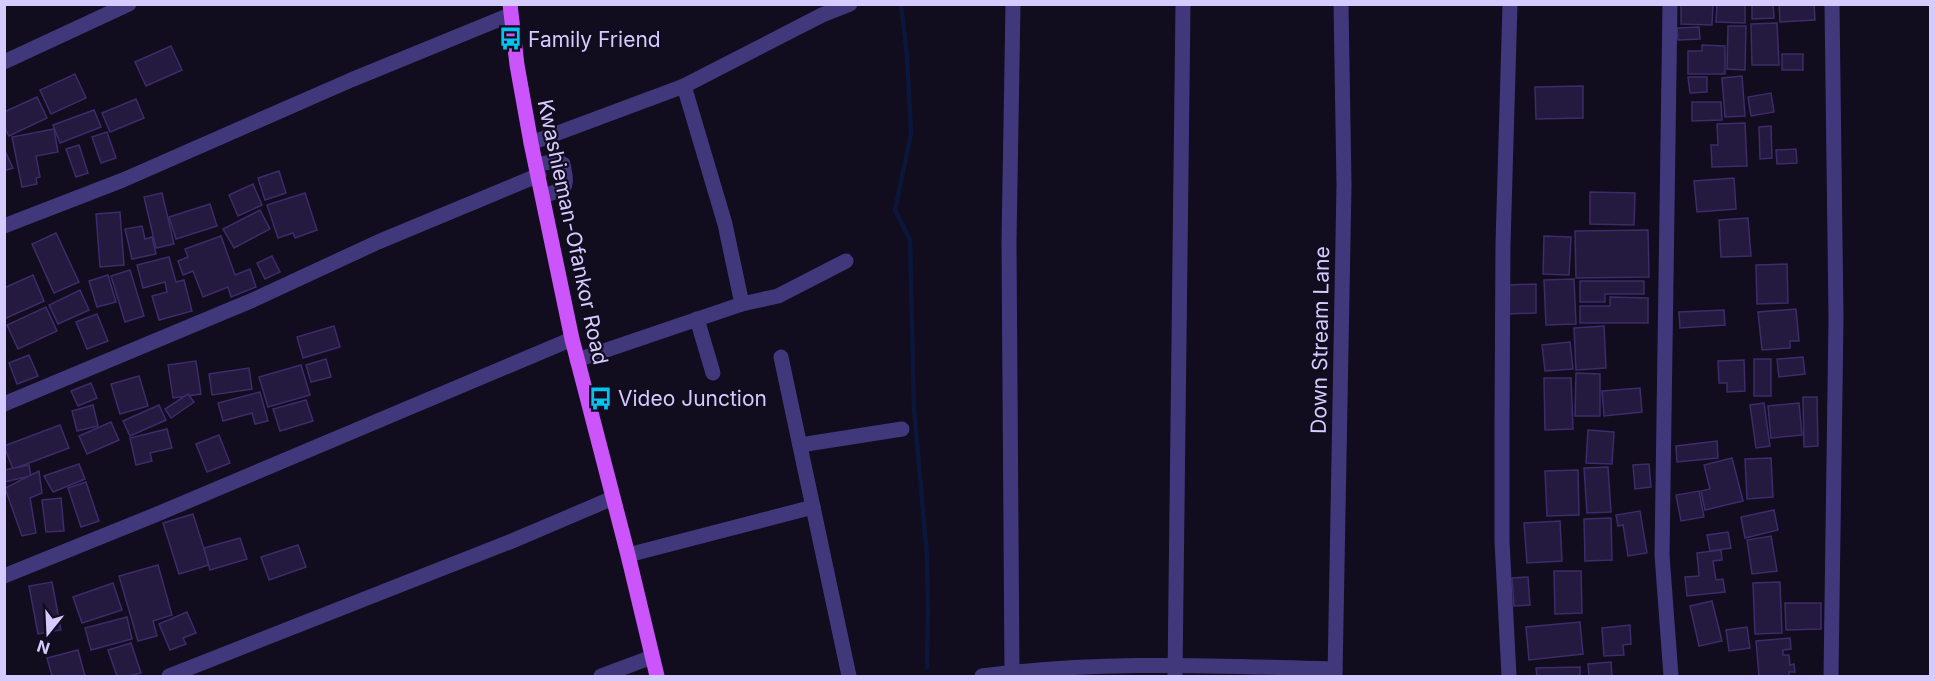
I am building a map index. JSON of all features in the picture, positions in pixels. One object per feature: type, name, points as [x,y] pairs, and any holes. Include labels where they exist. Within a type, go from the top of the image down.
[{"type":"main road","name":"Kwashieman-Ofankor Road","points":[[510,10],[531,143],[572,339],[657,676]]},
{"type":"street","points":[[4,62],[129,4]]},
{"type":"street","points":[[531,143],[684,86],[820,10],[850,4]]},
{"type":"street","points":[[1011,674],[1009,242],[1012,4]]},
{"type":"street","points":[[1175,671],[1183,4]]},
{"type":"street","name":"Down Stream Lane","points":[[1335,673],[1344,185],[1341,4]]},
{"type":"street","points":[[1509,676],[1502,541],[1502,414],[1503,244],[1510,4]]},
{"type":"street","points":[[1670,4],[1662,555],[1671,676]]},
{"type":"street","points":[[1831,676],[1836,318],[1832,4]]},
{"type":"street","points":[[4,226],[123,180],[510,10]]},
{"type":"street","points":[[684,86],[725,224],[742,304]]},
{"type":"street","points":[[4,404],[253,300],[555,161],[560,162],[563,164],[566,182],[562,190],[543,196]]},
{"type":"street","points":[[578,360],[742,304],[778,296],[846,261]]},
{"type":"street","points":[[697,319],[712,373]]},
{"type":"street","points":[[4,576],[155,515],[572,339]]},
{"type":"street","points":[[782,357],[849,676]]},
{"type":"street","points":[[800,445],[902,429]]},
{"type":"street","points":[[169,676],[512,541],[613,498]]},
{"type":"street","points":[[628,555],[813,507]]},
{"type":"street","points":[[601,676],[652,657]]},
{"type":"street","points":[[982,676],[1093,666],[1175,671],[1335,673]]},
{"type":"building","points":[[1681,4],[1713,4],[1712,25],[1681,24]]},
{"type":"building","points":[[1717,4],[1745,4],[1745,23],[1716,22]]},
{"type":"building","points":[[1752,4],[1773,4],[1774,18],[1752,19]]},
{"type":"building","points":[[1779,4],[1814,4],[1815,20],[1780,22]]},
{"type":"building","points":[[1777,23],[1779,65],[1752,65],[1751,24]]},
{"type":"building","points":[[1728,26],[1746,26],[1745,70],[1727,69]]},
{"type":"building","points":[[1699,27],[1700,39],[1678,40],[1677,28]]},
{"type":"building","points":[[1702,45],[1725,46],[1725,74],[1688,74],[1688,51],[1702,51]]},
{"type":"building","points":[[171,46],[182,70],[146,86],[135,62]]},
{"type":"building","points":[[1782,54],[1803,54],[1803,70],[1782,70]]},
{"type":"building","points":[[75,74],[86,98],[51,114],[40,90]]},
{"type":"building","points":[[1742,76],[1745,116],[1725,117],[1722,78]]},
{"type":"building","points":[[1688,77],[1707,77],[1707,92],[1690,93]]},
{"type":"building","points":[[1583,86],[1583,118],[1536,119],[1535,87]]},
{"type":"building","points":[[1771,93],[1774,112],[1751,116],[1748,97]]},
{"type":"building","points":[[37,97],[47,118],[9,136],[4,127],[4,112]]},
{"type":"building","points":[[136,99],[144,118],[110,132],[102,113]]},
{"type":"building","points":[[1692,102],[1721,102],[1722,120],[1692,121]]},
{"type":"building","points":[[94,110],[101,127],[60,143],[53,125]]},
{"type":"building","points":[[1745,123],[1747,166],[1712,167],[1711,145],[1718,145],[1717,124]]},
{"type":"building","points":[[1771,126],[1772,158],[1760,159],[1759,127]]},
{"type":"building","points":[[54,129],[58,152],[36,156],[40,177],[36,178],[37,184],[22,187],[12,137]]},
{"type":"building","points":[[107,132],[116,158],[101,163],[92,137]]},
{"type":"building","points":[[79,145],[88,173],[76,177],[66,149]]},
{"type":"building","points":[[4,149],[13,168],[4,171]]},
{"type":"building","points":[[1796,149],[1797,163],[1777,164],[1776,150]]},
{"type":"building","points":[[279,171],[286,193],[265,200],[258,178]]},
{"type":"building","points":[[1734,178],[1736,209],[1697,212],[1694,181]]},
{"type":"building","points":[[253,184],[262,205],[238,216],[229,195]]},
{"type":"building","points":[[1590,192],[1635,193],[1634,225],[1590,224]]},
{"type":"building","points":[[162,193],[174,244],[156,248],[144,197]]},
{"type":"building","points":[[305,193],[317,230],[295,238],[293,233],[278,238],[267,205]]},
{"type":"building","points":[[210,204],[217,226],[176,239],[169,217]]},
{"type":"building","points":[[260,210],[270,229],[234,248],[223,229]]},
{"type":"building","points":[[120,212],[124,265],[100,267],[96,214]]},
{"type":"building","points":[[1748,218],[1751,256],[1721,257],[1719,220]]},
{"type":"building","points":[[142,226],[145,239],[152,237],[156,254],[132,259],[125,229]]},
{"type":"building","points":[[1648,230],[1649,277],[1576,278],[1575,231]]},
{"type":"building","points":[[56,233],[79,282],[54,293],[32,244]]},
{"type":"building","points":[[221,236],[235,275],[250,269],[256,287],[231,297],[228,287],[203,297],[193,271],[183,275],[178,261],[188,257],[185,249]]},
{"type":"building","points":[[1544,236],[1571,237],[1569,275],[1543,274]]},
{"type":"building","points":[[272,256],[280,272],[265,279],[257,263]]},
{"type":"building","points":[[169,257],[176,282],[184,280],[192,311],[159,320],[152,296],[167,292],[165,282],[143,288],[137,265]]},
{"type":"building","points":[[1787,264],[1788,303],[1757,304],[1756,265]]},
{"type":"building","points":[[130,270],[144,316],[125,322],[111,276]]},
{"type":"building","points":[[33,275],[44,301],[4,319],[4,288]]},
{"type":"building","points":[[108,275],[116,302],[97,307],[89,281]]},
{"type":"building","points":[[1574,279],[1576,324],[1546,325],[1544,280]]},
{"type":"building","points":[[1580,281],[1644,281],[1644,294],[1605,294],[1605,302],[1580,302]]},
{"type":"building","points":[[1536,284],[1536,313],[1508,314],[1507,285]]},
{"type":"building","points":[[80,290],[89,310],[58,324],[49,305]]},
{"type":"building","points":[[1610,297],[1648,298],[1648,323],[1580,323],[1580,306],[1610,306]]},
{"type":"building","points":[[46,307],[57,331],[18,349],[7,325]]},
{"type":"building","points":[[1796,309],[1799,341],[1790,341],[1790,348],[1762,350],[1758,312]]},
{"type":"building","points":[[1724,310],[1725,325],[1680,328],[1679,312]]},
{"type":"building","points":[[97,314],[108,341],[87,349],[76,322]]},
{"type":"building","points":[[334,326],[340,347],[303,358],[297,337]]},
{"type":"building","points":[[1604,326],[1606,368],[1576,370],[1574,328]]},
{"type":"building","points":[[1570,342],[1573,369],[1545,371],[1542,345]]},
{"type":"building","points":[[29,355],[38,376],[17,384],[9,363]]},
{"type":"building","points":[[1803,357],[1805,374],[1779,377],[1777,359]]},
{"type":"building","points":[[326,359],[331,377],[311,382],[306,365]]},
{"type":"building","points":[[1754,359],[1771,359],[1771,396],[1754,396]]},
{"type":"building","points":[[1744,360],[1745,391],[1727,392],[1727,383],[1719,383],[1718,361]]},
{"type":"building","points":[[196,361],[201,394],[173,398],[168,365]]},
{"type":"building","points":[[301,365],[310,395],[268,407],[259,377]]},
{"type":"building","points":[[249,368],[252,389],[212,395],[209,374]]},
{"type":"building","points":[[1576,373],[1600,374],[1600,416],[1575,416]]},
{"type":"building","points":[[139,376],[148,406],[120,414],[111,384]]},
{"type":"building","points":[[1544,378],[1571,378],[1573,429],[1545,430]]},
{"type":"building","points":[[91,383],[97,398],[78,406],[71,391]]},
{"type":"building","points":[[1640,388],[1642,412],[1604,416],[1602,391]]},
{"type":"building","points":[[260,392],[268,421],[255,424],[252,413],[223,421],[218,403]]},
{"type":"building","points":[[188,394],[194,402],[171,418],[165,409]]},
{"type":"building","points":[[1803,397],[1817,397],[1818,446],[1804,447]]},
{"type":"building","points":[[306,400],[313,421],[280,431],[273,409]]},
{"type":"building","points":[[1764,403],[1770,446],[1756,448],[1750,405]]},
{"type":"building","points":[[1799,403],[1802,435],[1771,438],[1768,406]]},
{"type":"building","points":[[93,405],[98,426],[77,431],[72,411]]},
{"type":"building","points":[[159,405],[166,420],[130,436],[123,421]]},
{"type":"building","points":[[111,422],[119,440],[87,454],[79,436]]},
{"type":"building","points":[[60,425],[69,448],[13,469],[4,446]]},
{"type":"building","points":[[167,429],[172,448],[150,453],[152,461],[136,465],[130,438]]},
{"type":"building","points":[[1588,430],[1614,432],[1612,464],[1586,463]]},
{"type":"building","points":[[219,435],[230,463],[207,472],[196,444]]},
{"type":"building","points":[[1717,441],[1718,458],[1677,462],[1676,446]]},
{"type":"building","points":[[1732,458],[1743,501],[1705,510],[1701,491],[1710,489],[1704,465]]},
{"type":"building","points":[[1771,458],[1773,497],[1747,499],[1745,459]]},
{"type":"building","points":[[79,464],[85,479],[53,492],[44,476]]},
{"type":"building","points":[[1649,464],[1651,487],[1635,489],[1633,465]]},
{"type":"building","points":[[29,465],[31,476],[4,482],[4,470]]},
{"type":"building","points":[[1608,467],[1611,512],[1587,513],[1584,468]]},
{"type":"building","points":[[1578,470],[1579,515],[1547,516],[1545,471]]},
{"type":"building","points":[[39,471],[42,493],[30,498],[36,533],[22,536],[5,488]]},
{"type":"building","points":[[86,482],[99,521],[81,527],[68,488]]},
{"type":"building","points":[[1699,491],[1704,517],[1681,521],[1676,495]]},
{"type":"building","points":[[61,498],[64,531],[46,532],[42,500]]},
{"type":"building","points":[[1774,510],[1778,530],[1745,538],[1741,517]]},
{"type":"building","points":[[1640,511],[1647,553],[1628,556],[1623,525],[1618,526],[1616,515]]},
{"type":"building","points":[[193,514],[209,565],[179,574],[163,523]]},
{"type":"building","points":[[1611,518],[1612,560],[1585,561],[1584,519]]},
{"type":"building","points":[[1560,521],[1562,561],[1527,563],[1524,523]]},
{"type":"building","points":[[1728,532],[1731,548],[1710,551],[1707,535]]},
{"type":"building","points":[[1771,536],[1777,571],[1752,574],[1747,540]]},
{"type":"building","points":[[240,538],[247,559],[210,570],[204,548]]},
{"type":"building","points":[[298,545],[306,567],[269,580],[261,557]]},
{"type":"building","points":[[1721,550],[1722,560],[1713,561],[1716,580],[1723,579],[1725,592],[1687,596],[1685,577],[1699,576],[1697,553]]},
{"type":"building","points":[[158,565],[172,615],[153,621],[157,636],[138,641],[119,576]]},
{"type":"building","points":[[1554,571],[1581,571],[1582,613],[1555,614]]},
{"type":"building","points":[[1528,577],[1530,605],[1514,606],[1512,578]]},
{"type":"building","points":[[52,582],[61,630],[38,634],[29,586]]},
{"type":"building","points":[[1780,582],[1782,633],[1755,634],[1753,583]]},
{"type":"building","points":[[113,583],[122,610],[82,623],[73,597]]},
{"type":"building","points":[[1712,601],[1722,641],[1699,646],[1690,606]]},
{"type":"building","points":[[1785,603],[1821,603],[1821,629],[1786,630]]},
{"type":"building","points":[[187,612],[196,633],[183,638],[186,644],[170,650],[159,624]]},
{"type":"building","points":[[127,617],[132,639],[91,650],[85,628]]},
{"type":"building","points":[[1580,622],[1583,654],[1529,660],[1526,627]]},
{"type":"building","points":[[1630,625],[1631,644],[1623,645],[1624,655],[1604,656],[1602,628]]},
{"type":"building","points":[[1747,627],[1750,648],[1729,651],[1726,630]]},
{"type":"building","points":[[1790,638],[1791,649],[1783,650],[1783,655],[1789,655],[1790,665],[1794,664],[1795,672],[1789,672],[1789,676],[1759,676],[1756,641]]},
{"type":"building","points":[[131,643],[141,673],[117,676],[108,650]]},
{"type":"building","points":[[78,650],[85,676],[52,676],[47,658]]},
{"type":"building","points":[[1611,662],[1612,676],[1589,676],[1588,664]]},
{"type":"building","points":[[1580,667],[1580,676],[1537,676],[1536,668]]},
{"type":"waterway","points":[[901,4],[907,56],[911,134],[895,210],[910,240],[914,409],[927,556],[927,667]]},
{"type":"place","name":"Family Friend","points":[[510,39]]},
{"type":"place","name":"Video Junction","points":[[600,398]]}]
